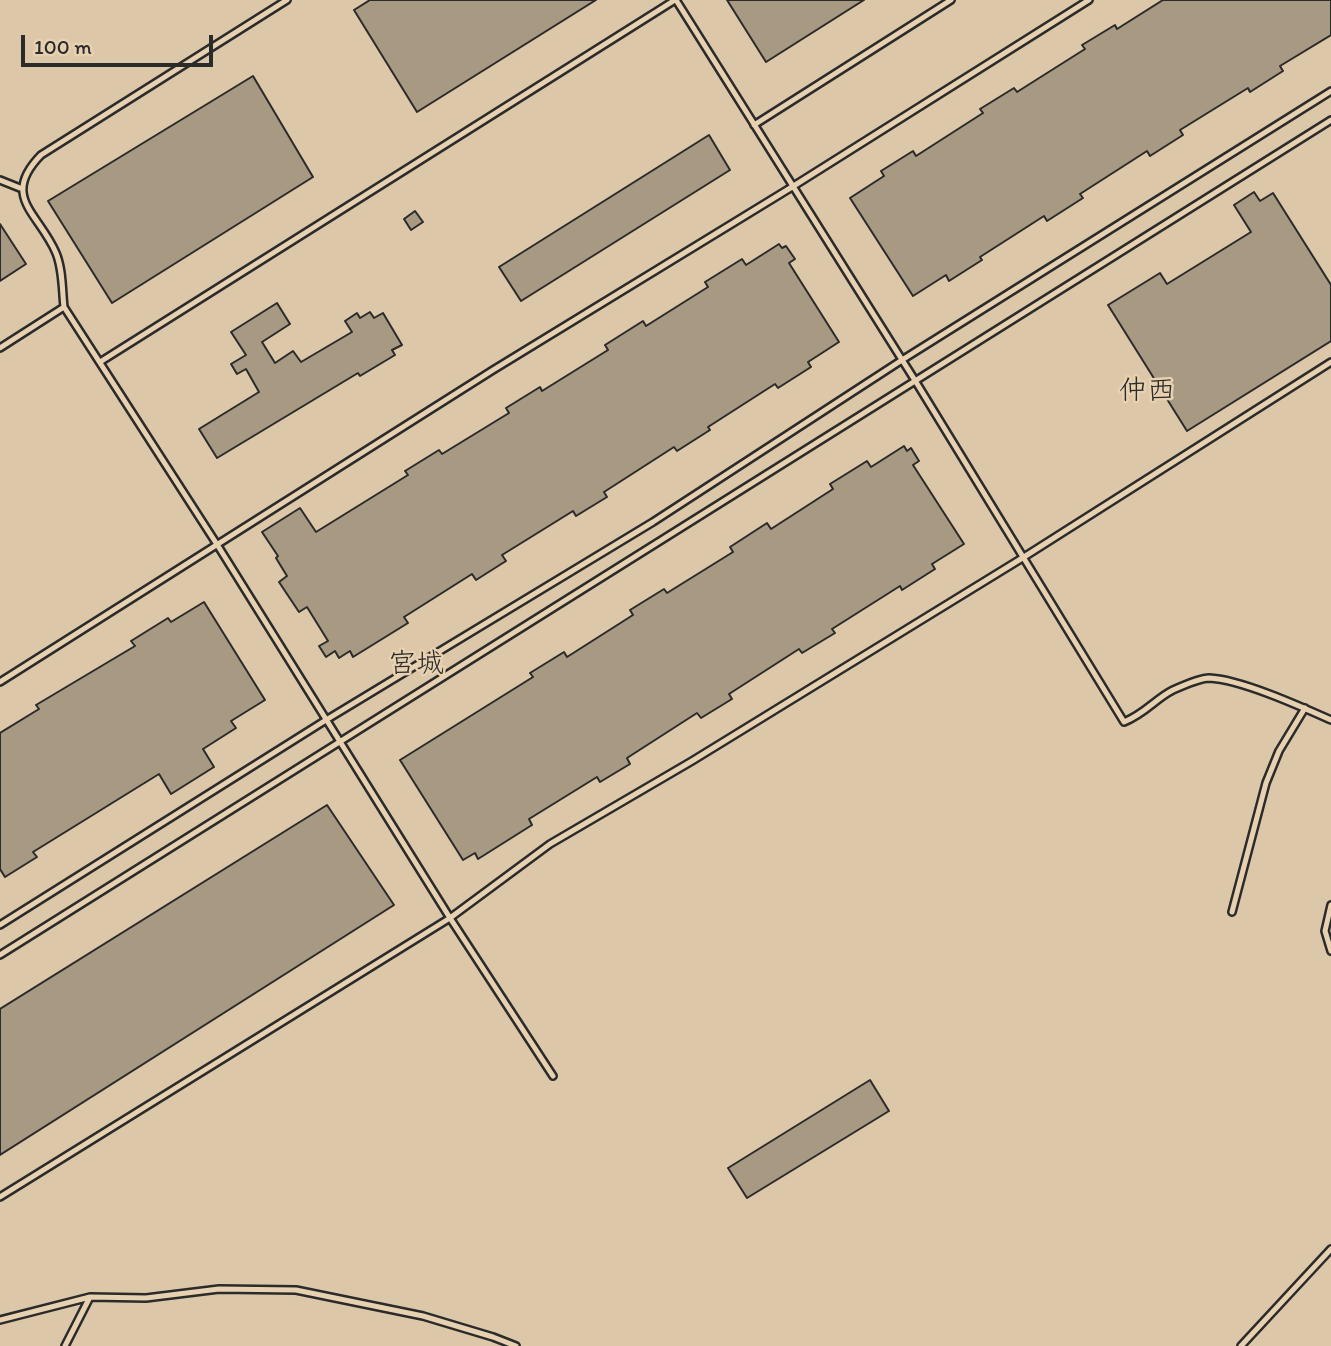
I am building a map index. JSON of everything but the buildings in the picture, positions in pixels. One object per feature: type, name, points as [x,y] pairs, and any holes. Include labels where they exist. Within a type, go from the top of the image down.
[{"type":"lane","points":[[287,0],[41,155],[26,169],[20,188],[25,204],[56,253],[61,269],[64,307],[218,546],[450,918],[553,1076]]},
{"type":"lane","points":[[100,362],[675,0],[916,382],[1124,722],[1141,715],[1172,690],[1207,678],[1238,685],[1331,720]]},
{"type":"lane","points":[[754,125],[951,0]]},
{"type":"lane","points":[[0,682],[493,370],[792,187],[1089,0]]},
{"type":"lane","points":[[0,925],[326,720],[653,523],[902,360],[1331,91]]},
{"type":"lane","points":[[0,955],[1331,120]]},
{"type":"lane","points":[[0,180],[20,188]]},
{"type":"lane","points":[[0,348],[64,307]]},
{"type":"lane","points":[[0,1198],[450,918],[550,844],[692,761],[1024,557],[1331,362]]},
{"type":"lane","points":[[1232,912],[1266,783],[1279,751],[1305,708]]},
{"type":"lane","points":[[1331,905],[1325,931],[1331,951]]},
{"type":"lane","points":[[1241,1346],[1331,1249]]},
{"type":"lane","points":[[0,1320],[90,1297],[146,1298],[219,1289],[296,1290],[423,1316],[516,1346]]},
{"type":"lane","points":[[65,1346],[90,1297]]},
{"type":"district","name":"仲西","points":[[1147,392]]},
{"type":"district","name":"宮城","points":[[416,665]]}]
